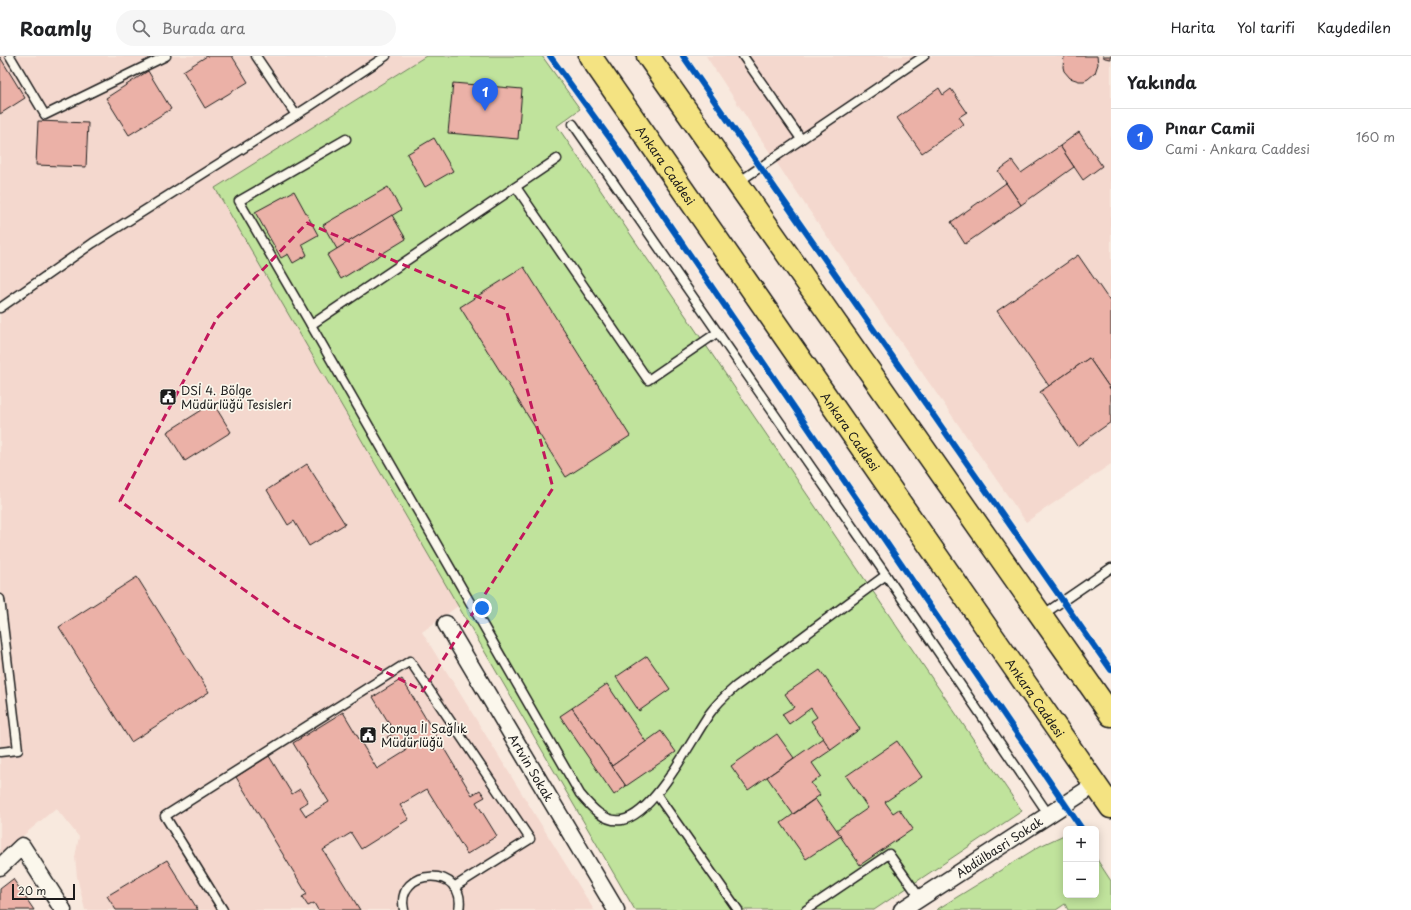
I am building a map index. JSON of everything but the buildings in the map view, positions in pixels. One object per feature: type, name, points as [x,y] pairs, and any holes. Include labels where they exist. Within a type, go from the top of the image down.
[{"type":"main road","name":"Ankara Caddesi","points":[[590,56],[1111,807]]},
{"type":"main road","points":[[648,56],[1111,715]]},
{"type":"street","name":"Artvin Sokak","points":[[446,624],[616,910]]},
{"type":"street","name":"Abdülbasri Sokak","points":[[902,910],[1096,784]]},
{"type":"street","points":[[0,867],[22,846],[63,910]]},
{"type":"lane","points":[[10,56],[45,115],[166,56]]},
{"type":"lane","points":[[256,56],[296,115]]},
{"type":"lane","points":[[0,308],[93,243],[296,115],[386,56]]},
{"type":"lane","points":[[743,56],[801,139]]},
{"type":"lane","points":[[736,183],[924,56]]},
{"type":"lane","points":[[573,124],[886,575],[1049,815]]},
{"type":"lane","points":[[346,139],[239,201],[580,794],[599,814],[611,820],[622,820],[634,815],[657,795],[710,713],[721,699],[886,575]]},
{"type":"lane","points":[[311,325],[557,159]]},
{"type":"lane","points":[[516,187],[648,380],[718,332]]},
{"type":"lane","points":[[1041,616],[1111,568]]},
{"type":"lane","points":[[0,599],[18,750],[0,752]]},
{"type":"lane","points":[[223,910],[165,816],[410,661],[530,839],[454,887]]},
{"type":"lane","points":[[657,795],[738,910]]},
{"type":"lane","points":[[806,910],[889,854],[920,898]]},
{"type":"lane","points":[[404,910],[404,898],[407,889],[413,882],[421,877],[430,876],[440,877],[448,881],[454,887],[459,896],[459,910]]},
{"type":"highlighted area","points":[[307,223],[506,309],[553,488],[423,691],[292,624],[120,501],[217,318]]},
{"type":"shaded area","points":[[0,56],[426,56],[350,104],[1022,811],[874,910],[635,910],[458,606],[422,632],[594,910],[85,910],[77,877],[75,857],[79,837],[56,808],[0,855]]},
{"type":"shaded area","points":[[706,56],[1111,56],[1111,464],[1026,522],[788,180]]},
{"type":"green space","points":[[426,56],[542,56],[580,109],[557,126],[1022,811],[874,910],[635,910],[215,188]]},
{"type":"green space","points":[[1063,835],[1063,898],[1099,898],[1099,863],[1111,881],[1111,910],[1068,910],[1065,904],[1056,910],[936,910],[1040,846]]},
{"type":"cycle path","points":[[550,56],[617,148],[1080,826]]},
{"type":"cycle path","points":[[683,56],[1111,670]]},
{"type":"place","name":"Pınar Camii","points":[[485,111]]},
{"type":"place","name":"DSİ 4. Bölge Müdürlüğü Tesisleri","points":[[168,397]]},
{"type":"place","name":"Konya İl Sağlık Müdürlüğü","points":[[368,735]]}]
